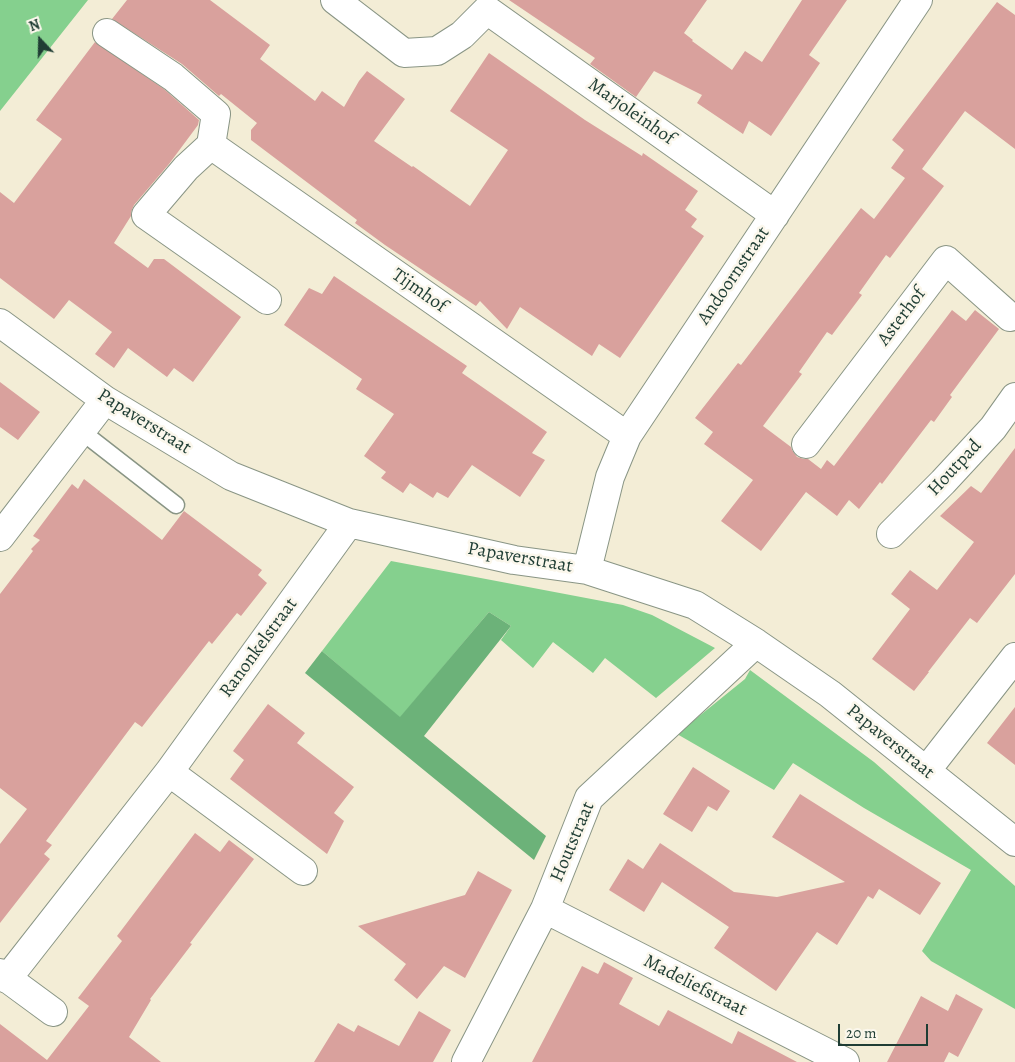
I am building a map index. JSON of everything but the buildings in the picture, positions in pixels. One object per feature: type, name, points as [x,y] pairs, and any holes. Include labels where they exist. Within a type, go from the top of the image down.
[{"type":"street","name":"Marjoleinhof","points":[[335,0],[404,53],[437,51],[462,35],[481,5],[775,215]]},
{"type":"street","name":"Andoornstraat","points":[[588,570],[610,477],[627,436],[659,385],[918,0]]},
{"type":"street","points":[[108,33],[172,77],[216,114],[211,145],[186,168],[146,215],[267,300]]},
{"type":"street","name":"Tijmhof","points":[[211,145],[627,436]]},
{"type":"street","name":"Asterhof","points":[[806,444],[946,260],[1014,318]]},
{"type":"street","name":"Papaverstraat","points":[[0,323],[105,400],[231,476],[348,523],[514,560],[588,570],[695,605],[756,643],[830,694],[1015,842]]},
{"type":"street","name":"Houtpad","points":[[891,534],[993,428],[1015,397]]},
{"type":"street","points":[[0,538],[105,400]]},
{"type":"street","name":"Ranonkelstraat","points":[[3,976],[169,772],[348,523]]},
{"type":"street","name":"Houtstraat","points":[[466,1062],[545,909],[589,798],[756,643]]},
{"type":"street","points":[[926,771],[1015,657]]},
{"type":"street","points":[[169,772],[303,871]]},
{"type":"street","name":"Madeliefstraat","points":[[545,909],[845,1062]]},
{"type":"street","points":[[3,976],[53,1012]]},
{"type":"lane","points":[[81,431],[176,505]]},
{"type":"green space","points":[[0,0],[88,0],[0,111]]},
{"type":"green space","points":[[391,561],[623,605],[652,615],[715,648],[656,698],[605,658],[593,673],[553,642],[533,668],[501,640],[511,626],[489,612],[400,718],[322,651]]},
{"type":"green space","points":[[489,612],[511,626],[424,736],[546,836],[534,860],[305,673],[322,651],[400,717]]},
{"type":"green space","points":[[750,670],[874,762],[1015,886],[1015,1009],[931,961],[922,951],[971,870],[864,808],[793,763],[774,790],[677,734],[745,679]]}]
